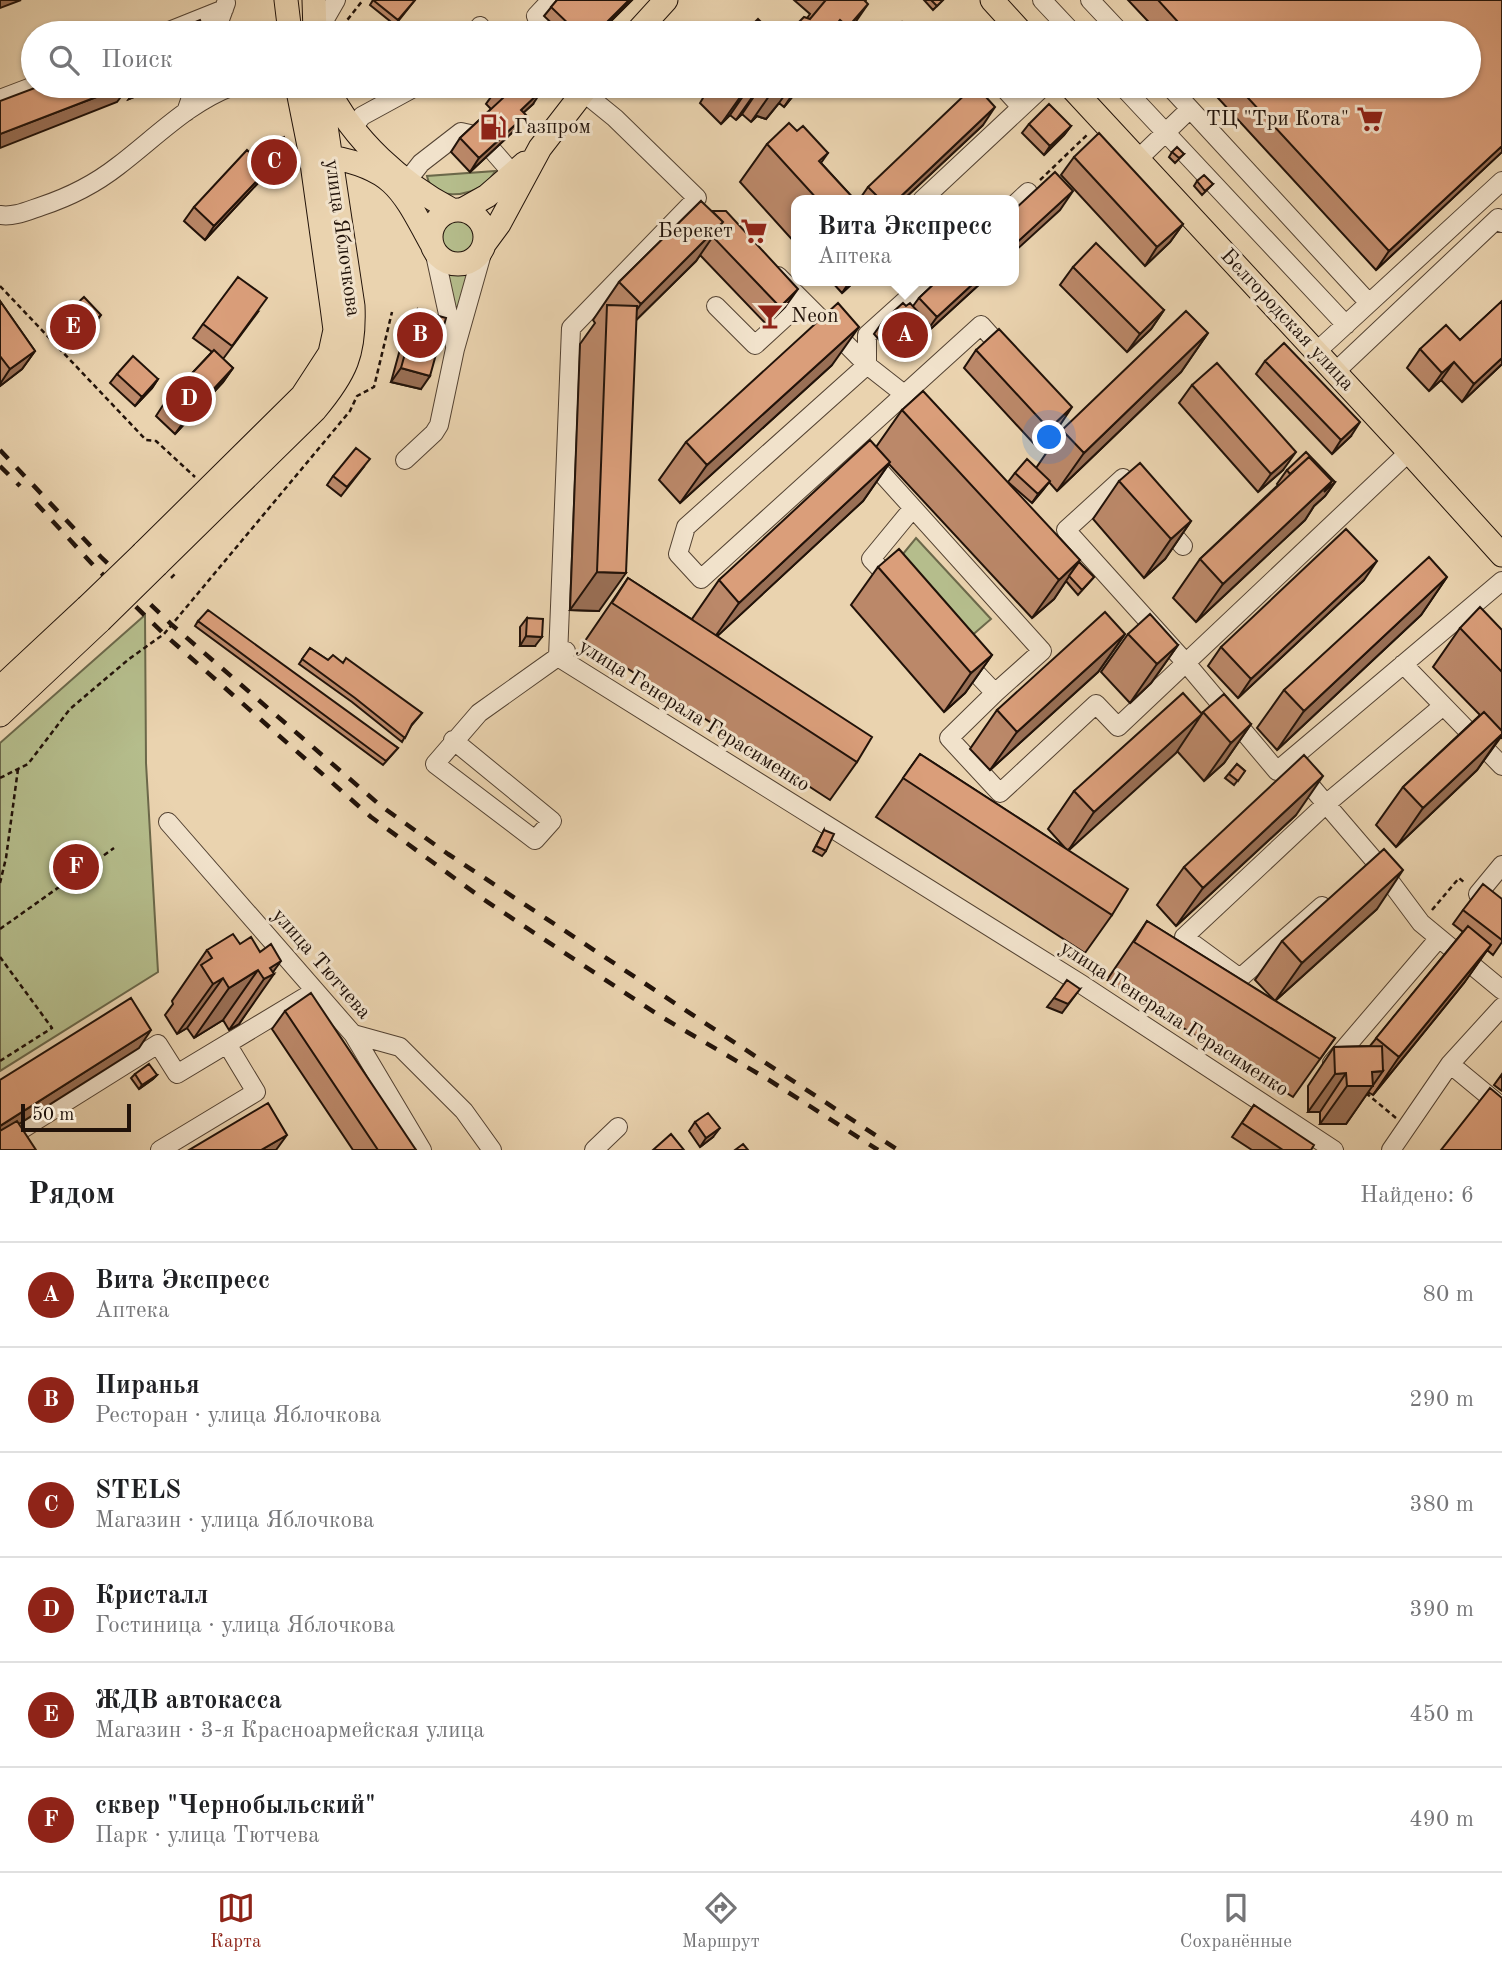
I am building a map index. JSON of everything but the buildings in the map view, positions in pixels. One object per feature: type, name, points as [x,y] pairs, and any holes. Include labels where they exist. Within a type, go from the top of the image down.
[{"type":"main road","points":[[286,0],[289,21]]},
{"type":"main road","points":[[314,0],[315,21]]},
{"type":"main road","points":[[647,21],[666,0]]},
{"type":"main road","points":[[992,0],[1011,21]]},
{"type":"main road","name":"улица Яблочкова","points":[[150,559],[302,396],[330,354],[335,330],[300,98]]},
{"type":"main road","name":"улица Яблочкова","points":[[150,559],[315,410],[334,387],[349,359],[354,331],[353,306],[322,98]]},
{"type":"main road","points":[[332,98],[352,129],[406,182],[429,198],[457,210],[470,212],[481,221],[486,235],[484,247]]},
{"type":"main road","points":[[331,157],[370,168],[391,182],[404,196],[432,246],[444,261],[458,265],[473,261],[484,247],[540,149],[578,98]]},
{"type":"main road","name":"Белгородская улица","points":[[1081,98],[1502,555]]},
{"type":"main road","points":[[432,246],[433,226],[444,214],[486,196],[540,149]]},
{"type":"main road","points":[[335,187],[352,175],[370,168]]},
{"type":"main road","points":[[0,715],[93,614],[150,559]]},
{"type":"main road","points":[[0,688],[93,614]]},
{"type":"street","points":[[323,21],[336,0]]},
{"type":"street","points":[[538,21],[536,16],[551,0]]},
{"type":"street","points":[[1042,0],[1062,21]]},
{"type":"street","points":[[1090,0],[1110,21]]},
{"type":"street","points":[[190,21],[226,4]]},
{"type":"street","points":[[220,21],[226,4]]},
{"type":"street","points":[[0,99],[21,91]]},
{"type":"street","points":[[186,112],[191,98]]},
{"type":"street","points":[[0,215],[12,216],[68,197],[116,168],[186,112],[209,98]]},
{"type":"street","points":[[352,129],[362,116],[395,98]]},
{"type":"street","name":"улица Генерала Герасименко","points":[[594,98],[702,203],[571,328],[564,652],[1334,1150]]},
{"type":"street","points":[[1013,98],[1021,107]]},
{"type":"street","points":[[927,195],[1031,98]]},
{"type":"street","points":[[1133,98],[1346,325]]},
{"type":"street","points":[[1180,98],[1369,303]]},
{"type":"street","points":[[1138,159],[1191,109]]},
{"type":"street","points":[[406,182],[421,163],[461,132],[470,134]]},
{"type":"street","points":[[493,150],[513,174]]},
{"type":"street","points":[[1316,352],[1502,181]]},
{"type":"street","points":[[1019,200],[1028,192]]},
{"type":"street","points":[[1335,372],[1498,218],[1502,223]]},
{"type":"street","points":[[432,246],[455,349]]},
{"type":"street","points":[[405,460],[439,425],[455,349],[484,247]]},
{"type":"street","points":[[766,264],[867,365],[904,394]]},
{"type":"street","points":[[913,286],[867,335],[867,365],[686,527],[678,554],[701,579],[981,325],[1015,362]]},
{"type":"street","points":[[716,306],[755,345],[803,301]]},
{"type":"street","points":[[853,441],[1042,651],[949,738],[1000,793],[1096,704],[1118,727],[1409,452]]},
{"type":"street","points":[[1183,545],[1123,478],[1066,530],[1186,663],[1277,771],[1502,581]]},
{"type":"street","points":[[906,597],[871,559],[913,508]]},
{"type":"street","points":[[950,645],[995,693]]},
{"type":"street","points":[[453,740],[551,821],[535,840],[435,764],[453,740],[479,713],[564,652]]},
{"type":"street","points":[[1403,664],[1502,766]]},
{"type":"street","points":[[1333,896],[1240,978],[1184,937],[1326,804],[1443,706]]},
{"type":"street","points":[[1289,760],[1326,804],[1369,864],[1421,923],[1502,990]]},
{"type":"street","name":"улица Тютчева","points":[[168,822],[353,1034],[422,1150]]},
{"type":"street","points":[[1478,894],[1502,865]]},
{"type":"street","points":[[1332,1064],[1439,939]]},
{"type":"street","points":[[0,1143],[158,1044],[177,1074],[314,990]]},
{"type":"street","points":[[1391,1150],[1450,1064],[1502,1007]]},
{"type":"street","points":[[353,1034],[400,1047],[464,1111],[492,1150]]},
{"type":"street","points":[[160,1150],[256,1092],[227,1044]]},
{"type":"street","points":[[1450,1064],[1502,1107]]},
{"type":"street","points":[[594,1150],[618,1126]]},
{"type":"path","points":[[346,21],[363,0]]},
{"type":"path","points":[[1028,192],[1091,131]]},
{"type":"path","points":[[0,286],[146,440],[156,441],[200,481]]},
{"type":"path","points":[[0,778],[28,764],[70,709],[129,659],[164,634],[350,411],[357,397],[374,387],[392,312]]},
{"type":"path","points":[[0,883],[18,769]]},
{"type":"path","points":[[0,929],[114,848]]},
{"type":"path","points":[[1421,923],[1460,878],[1478,894]]},
{"type":"path","points":[[0,957],[52,1028],[0,1061]]},
{"type":"path","points":[[1358,1087],[1407,1126]]},
{"type":"green space","points":[[496,171],[485,184],[461,194],[436,190],[427,176]]},
{"type":"green space","points":[[457,220],[469,226],[475,238],[469,250],[457,256],[445,250],[439,238],[445,226]]},
{"type":"green space","points":[[442,266],[457,269],[472,266],[455,316]]},
{"type":"green space","points":[[916,538],[991,619],[969,638],[898,560]]},
{"type":"green space","points":[[145,615],[146,763],[158,972],[0,1071],[0,743]]},
{"type":"railway","points":[[0,450],[101,557],[172,625],[381,806],[448,854],[898,1150]]},
{"type":"railway","points":[[0,466],[20,486]]},
{"type":"railway","points":[[36,503],[94,566],[164,634],[371,817],[483,899],[660,1016],[769,1080],[878,1150]]},
{"type":"place","name":"ТЦ \"Три Кота\"","points":[[1370,119]]},
{"type":"place","name":"Газпром","points":[[493,127]]},
{"type":"place","name":"STELS","points":[[274,162]]},
{"type":"place","name":"Берекет","points":[[754,231]]},
{"type":"place","name":"Neon","points":[[770,316]]},
{"type":"place","name":"ЖДВ автокасса","points":[[73,327]]},
{"type":"place","name":"Пиранья","points":[[420,335]]},
{"type":"place","name":"Вита Экспресс","points":[[905,335]]},
{"type":"place","name":"Кристалл","points":[[189,399]]},
{"type":"place","name":"сквер \"Чернобыльский\"","points":[[76,867]]}]
